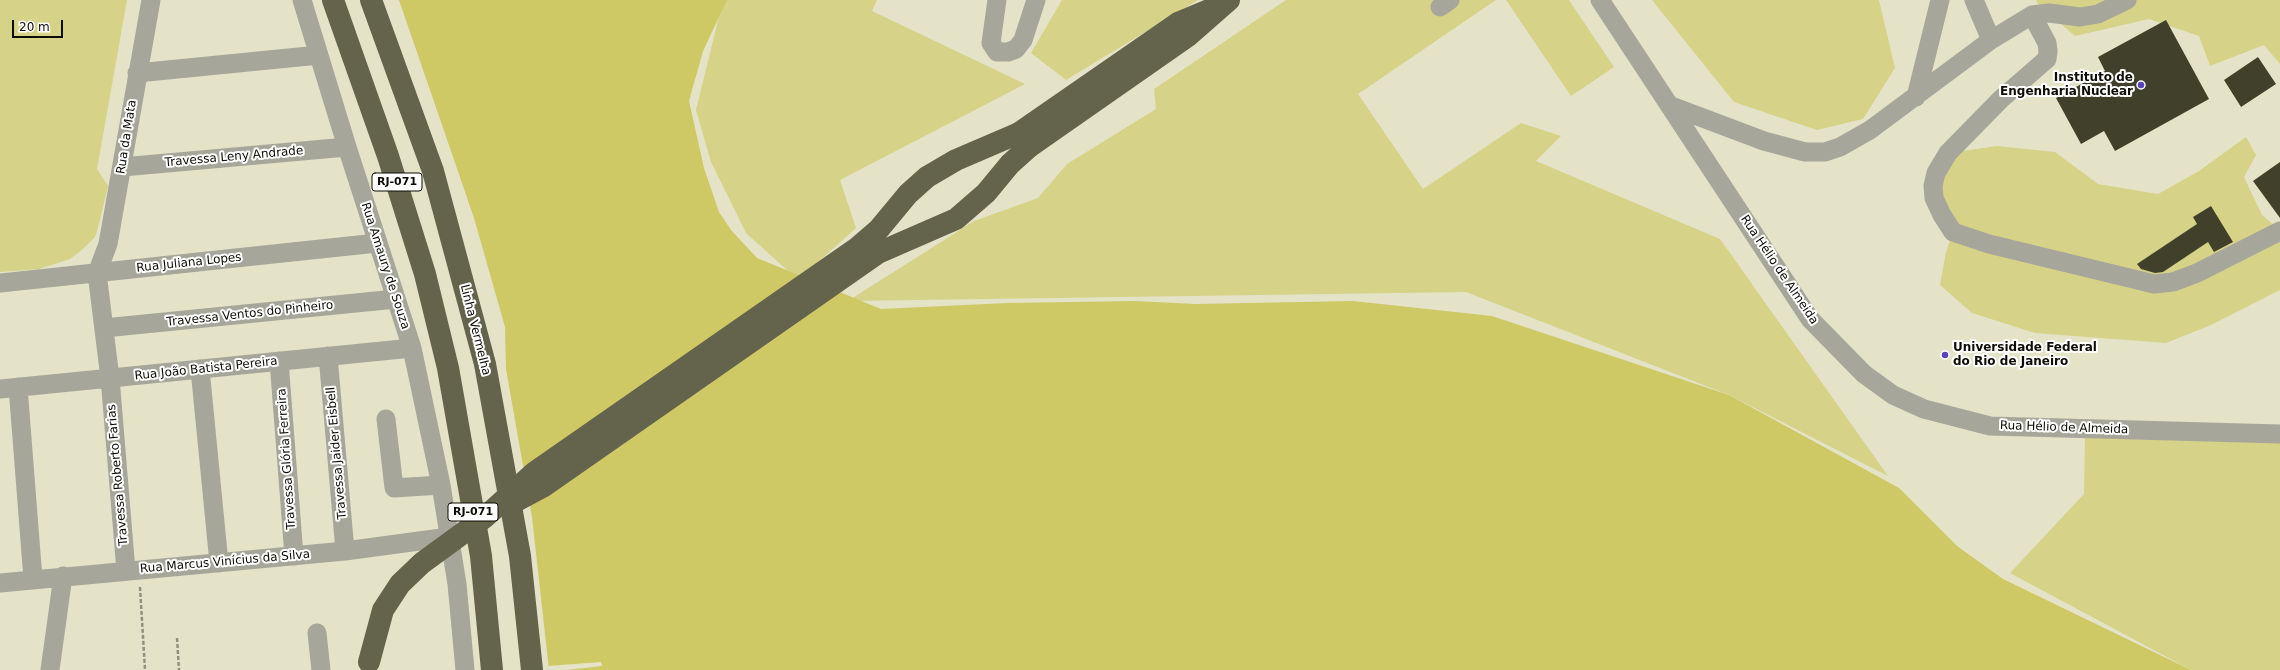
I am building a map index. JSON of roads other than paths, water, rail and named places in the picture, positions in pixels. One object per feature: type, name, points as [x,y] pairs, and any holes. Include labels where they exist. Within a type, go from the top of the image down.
[{"type":"highway","name":"RJ-071","points":[[333,0],[388,156],[425,274],[448,368],[481,556],[492,670]]},
{"type":"highway","name":"Linha Vermelha","points":[[371,0],[432,171],[484,364],[520,556],[532,670]]},
{"type":"highway","points":[[368,670],[377,627],[391,596],[422,562],[484,517],[534,472],[857,248],[879,229],[917,185],[927,177],[956,160],[1019,133],[1188,36],[1225,3]]},
{"type":"highway","points":[[484,517],[544,486],[878,253],[956,219],[986,193],[1018,156],[1095,90]]},
{"type":"street","name":"Rua da Mata","points":[[97,273],[108,244],[151,0]]},
{"type":"street","name":"Rua Amaury de Souza","points":[[302,0],[377,243],[412,348],[441,485],[457,584],[465,670]]},
{"type":"street","points":[[997,0],[991,43],[997,52],[1008,52],[1016,49],[1023,40],[1036,0]]},
{"type":"street","name":"Rua Hélio de Almeida","points":[[1600,0],[1810,319],[1864,374],[1893,395],[1924,409],[1990,426],[2280,434]]},
{"type":"street","points":[[1916,97],[1940,0]]},
{"type":"street","points":[[1974,0],[1992,40]]},
{"type":"street","points":[[1671,106],[1764,141],[1817,153],[1840,147],[1870,130],[1992,40],[2032,14],[2049,13],[2080,17],[2098,14],[2127,0]]},
{"type":"street","points":[[2032,14],[2047,43],[2047,59],[2001,99],[1948,154],[1936,173],[1934,198],[1954,232],[1982,243],[2154,284],[2173,282],[2197,273],[2280,231]]},
{"type":"street","points":[[137,73],[319,56]]},
{"type":"street","name":"Travessa Leny Andrade","points":[[122,167],[347,147]]},
{"type":"street","name":"Rua Juliana Lopes","points":[[0,283],[377,243]]},
{"type":"street","name":"Travessa Roberto Farias","points":[[97,273],[133,570]]},
{"type":"street","name":"Travessa Ventos do Pinheiro","points":[[104,328],[396,299]]},
{"type":"street","name":"Rua João Batista Pereira","points":[[9,388],[412,348]]},
{"type":"street","name":"Travessa Jaider Eisbell","points":[[328,356],[345,551]]},
{"type":"street","name":"Travessa Glória Ferreira","points":[[279,361],[294,556]]},
{"type":"street","points":[[200,369],[219,563]]},
{"type":"street","points":[[9,388],[33,579]]},
{"type":"street","points":[[386,419],[394,488],[441,485]]},
{"type":"street","name":"Rua Marcus Vinícius da Silva","points":[[0,582],[345,551],[449,537]]},
{"type":"street","points":[[50,670],[63,576]]},
{"type":"street","points":[[317,633],[321,670]]},
{"type":"place","name":"Instituto de Engenharia Nuclear","points":[[2141,85]]},
{"type":"place","name":"Universidade Federal do Rio de Janeiro","points":[[1945,355]]}]
